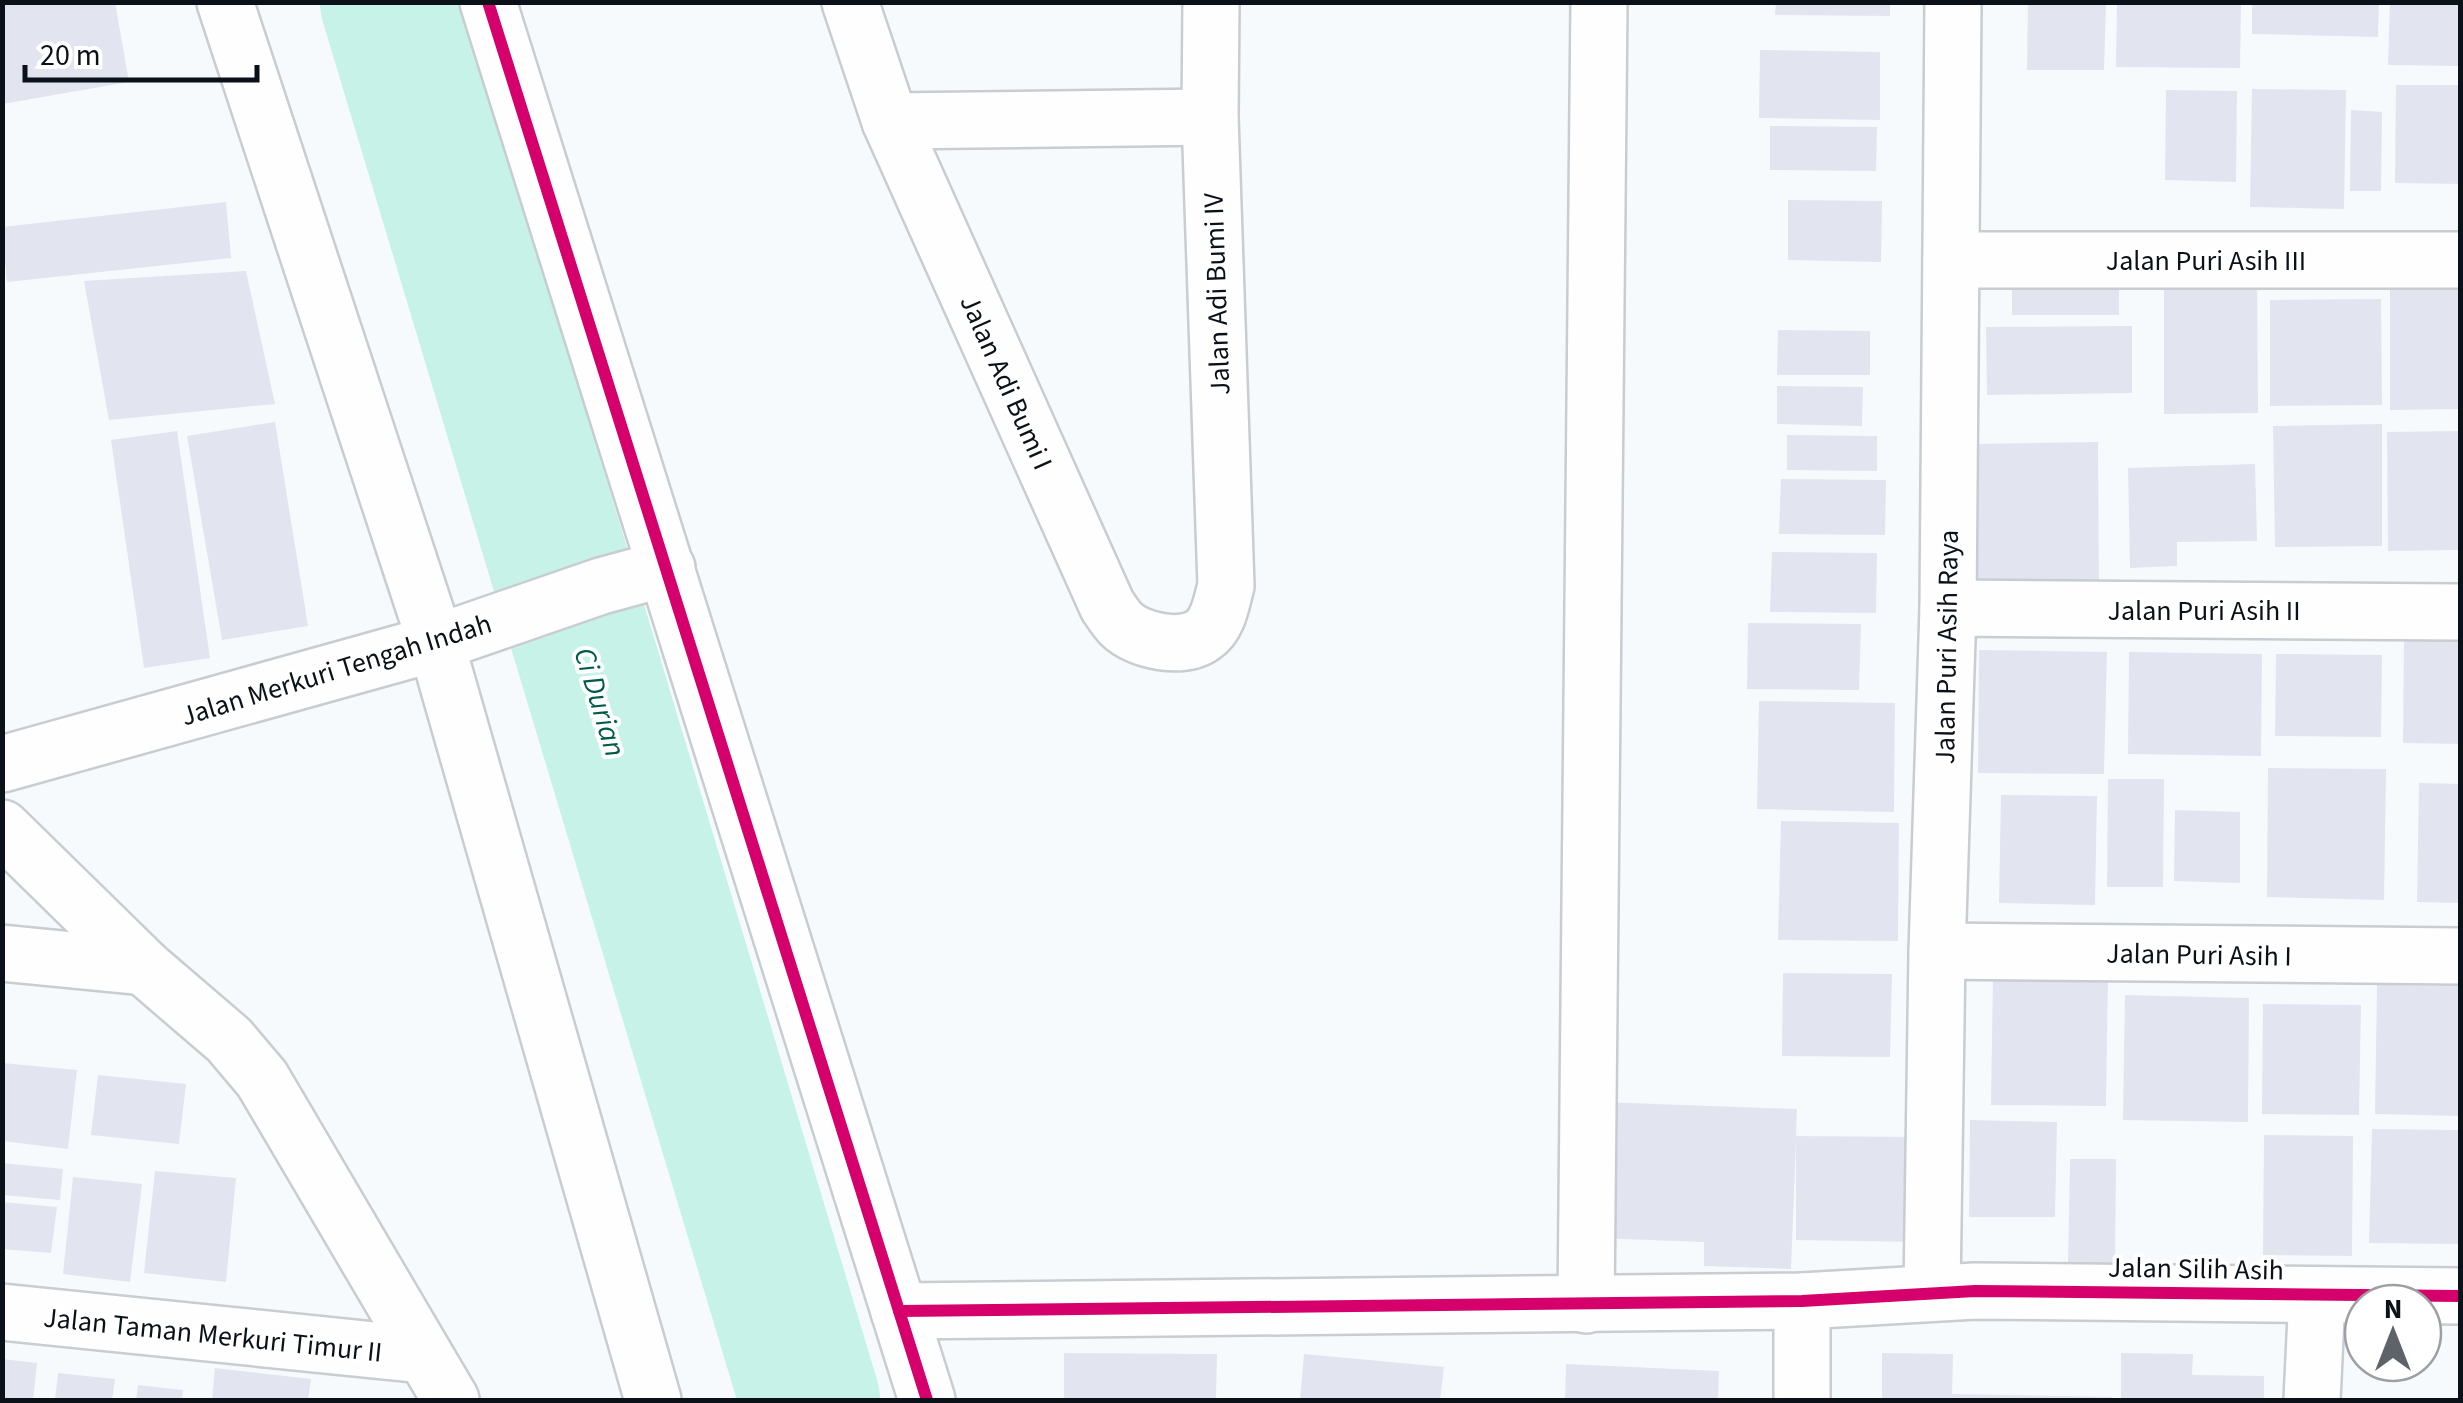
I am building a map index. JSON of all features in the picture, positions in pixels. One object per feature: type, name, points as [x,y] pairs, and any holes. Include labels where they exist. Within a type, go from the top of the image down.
[{"type":"street","points":[[225,2],[450,638],[653,1400]]},
{"type":"street","points":[[488,2],[927,1400]]},
{"type":"street","name":"Jalan Adi Bumi I","points":[[850,2],[890,121],[1107,605],[1132,632],[1156,641],[1183,641],[1202,636],[1218,617],[1226,586]]},
{"type":"street","name":"Jalan Adi Bumi IV","points":[[1211,2],[1210,117],[1226,586]]},
{"type":"street","points":[[1586,1305],[1599,2]]},
{"type":"street","name":"Jalan Puri Asih Raya","points":[[1932,1292],[1948,608],[1953,2]]},
{"type":"street","points":[[890,121],[1210,117]]},
{"type":"street","name":"Jalan Puri Asih III","points":[[1951,260],[2460,260]]},
{"type":"street","name":"Jalan Merkuri Tengah Indah","points":[[2,764],[450,638],[601,586],[667,568]]},
{"type":"street","name":"Jalan Puri Asih II","points":[[1948,608],[2460,612]]},
{"type":"street","points":[[2,828],[144,967],[230,1040],[262,1079],[437,1378]]},
{"type":"street","name":"Jalan Puri Asih I","points":[[1937,951],[2460,956]]},
{"type":"street","points":[[2,953],[144,967]]},
{"type":"street","name":"Jalan Silih Asih","points":[[899,1312],[1802,1301],[1932,1292],[2460,1296]]},
{"type":"street","points":[[2312,1400],[2317,1295]]},
{"type":"street","points":[[1802,1301],[1802,1400]]},
{"type":"street","name":"Jalan Taman Merkuri Timur II","points":[[2,1312],[437,1378]]},
{"type":"building","points":[[2,2],[115,2],[129,82],[2,104]]},
{"type":"building","points":[[1776,2],[1890,2],[1890,16],[1775,15]]},
{"type":"building","points":[[2028,2],[2106,2],[2104,70],[2027,70]]},
{"type":"building","points":[[2117,2],[2241,2],[2240,68],[2116,67]]},
{"type":"building","points":[[2252,2],[2379,2],[2378,37],[2252,34]]},
{"type":"building","points":[[2390,2],[2460,2],[2460,66],[2388,65]]},
{"type":"building","points":[[1760,50],[1880,52],[1880,120],[1759,118]]},
{"type":"building","points":[[2396,85],[2460,85],[2460,184],[2395,183]]},
{"type":"building","points":[[2252,89],[2346,90],[2344,209],[2250,207]]},
{"type":"building","points":[[2166,90],[2237,91],[2236,182],[2165,180]]},
{"type":"building","points":[[2351,110],[2382,112],[2381,191],[2350,191]]},
{"type":"building","points":[[1770,126],[1877,127],[1876,171],[1770,170]]},
{"type":"building","points":[[1788,200],[1882,201],[1881,262],[1788,260]]},
{"type":"building","points":[[226,202],[231,258],[7,282],[2,227]]},
{"type":"building","points":[[246,271],[275,404],[109,420],[84,281]]},
{"type":"building","points":[[2257,271],[2258,413],[2164,414],[2164,272]]},
{"type":"building","points":[[2012,273],[2119,273],[2119,315],[2012,315]]},
{"type":"building","points":[[2390,287],[2460,287],[2460,409],[2390,410]]},
{"type":"building","points":[[2381,299],[2382,405],[2270,406],[2270,300]]},
{"type":"building","points":[[2132,326],[2132,393],[1987,395],[1986,327]]},
{"type":"building","points":[[1778,330],[1870,331],[1870,375],[1777,375]]},
{"type":"building","points":[[1777,386],[1863,387],[1862,426],[1777,424]]},
{"type":"building","points":[[275,422],[308,626],[222,640],[187,436]]},
{"type":"building","points":[[2382,424],[2382,546],[2275,547],[2273,426]]},
{"type":"building","points":[[177,431],[210,658],[144,668],[111,440]]},
{"type":"building","points":[[2460,431],[2460,550],[2388,551],[2387,432]]},
{"type":"building","points":[[1787,435],[1877,436],[1877,471],[1787,470]]},
{"type":"building","points":[[2098,442],[2099,582],[1973,582],[1972,444]]},
{"type":"building","points":[[2255,464],[2257,541],[2177,542],[2177,566],[2130,568],[2128,468]]},
{"type":"building","points":[[1781,479],[1886,480],[1885,535],[1779,534]]},
{"type":"building","points":[[1772,552],[1877,553],[1876,613],[1770,612]]},
{"type":"building","points":[[1748,623],[1861,624],[1859,690],[1747,689]]},
{"type":"building","points":[[2404,636],[2460,638],[2460,744],[2403,743]]},
{"type":"building","points":[[1979,650],[2107,652],[2104,774],[1978,773]]},
{"type":"building","points":[[2129,652],[2262,654],[2261,756],[2128,754]]},
{"type":"building","points":[[2276,654],[2382,655],[2381,737],[2275,736]]},
{"type":"building","points":[[1759,701],[1895,703],[1894,812],[1757,809]]},
{"type":"building","points":[[2268,768],[2386,769],[2384,900],[2267,897]]},
{"type":"building","points":[[2108,779],[2164,779],[2163,887],[2107,887]]},
{"type":"building","points":[[2419,783],[2460,784],[2460,903],[2417,902]]},
{"type":"building","points":[[2001,795],[2097,796],[2095,905],[1999,903]]},
{"type":"building","points":[[2175,810],[2240,812],[2240,883],[2174,881]]},
{"type":"building","points":[[1781,821],[1899,823],[1898,941],[1778,940]]},
{"type":"building","points":[[1783,973],[1892,974],[1890,1057],[1782,1056]]},
{"type":"building","points":[[1993,973],[2108,974],[2106,1106],[1991,1105]]},
{"type":"building","points":[[2377,985],[2460,986],[2460,1116],[2375,1114]]},
{"type":"building","points":[[2125,995],[2249,998],[2248,1122],[2123,1120]]},
{"type":"building","points":[[2263,1004],[2361,1005],[2359,1115],[2262,1114]]},
{"type":"building","points":[[2,1063],[77,1070],[68,1149],[2,1141]]},
{"type":"building","points":[[98,1075],[186,1084],[179,1144],[91,1135]]},
{"type":"building","points":[[1600,1102],[1797,1109],[1796,1136],[1920,1137],[1917,1242],[1796,1240],[1796,1140],[1791,1269],[1704,1266],[1704,1242],[1595,1238]]},
{"type":"building","points":[[1970,1120],[2057,1122],[2055,1217],[1969,1217]]},
{"type":"building","points":[[2372,1129],[2460,1130],[2460,1244],[2369,1243]]},
{"type":"building","points":[[2264,1135],[2353,1136],[2352,1256],[2263,1255]]},
{"type":"building","points":[[2070,1159],[2116,1159],[2115,1268],[2068,1266]]},
{"type":"building","points":[[2,1163],[63,1169],[60,1200],[2,1195]]},
{"type":"building","points":[[155,1171],[236,1178],[226,1282],[144,1273]]},
{"type":"building","points":[[73,1177],[142,1184],[130,1282],[63,1274]]},
{"type":"building","points":[[2,1202],[57,1207],[51,1253],[2,1249]]},
{"type":"building","points":[[1064,1353],[1217,1354],[1216,1400],[1064,1400]]},
{"type":"building","points":[[1882,1353],[1953,1354],[1952,1394],[2112,1400],[1882,1400]]},
{"type":"building","points":[[2121,1353],[2193,1354],[2192,1375],[2264,1376],[2264,1400],[2121,1400]]},
{"type":"building","points":[[1304,1354],[1444,1367],[1440,1400],[1300,1400]]},
{"type":"building","points":[[2,1359],[37,1363],[33,1400],[2,1400]]},
{"type":"building","points":[[1566,1364],[1719,1371],[1718,1400],[1565,1400]]},
{"type":"building","points":[[215,1368],[311,1379],[308,1400],[212,1400]]},
{"type":"building","points":[[58,1373],[115,1379],[112,1400],[55,1400]]},
{"type":"building","points":[[138,1385],[183,1390],[182,1400],[136,1400]]},
{"type":"waterway","name":"Ci Durian","points":[[390,2],[810,1400]]},
{"type":"cycle path","points":[[488,2],[927,1400]]},
{"type":"cycle path","points":[[899,1311],[1802,1301],[1975,1291],[2460,1296]]}]
